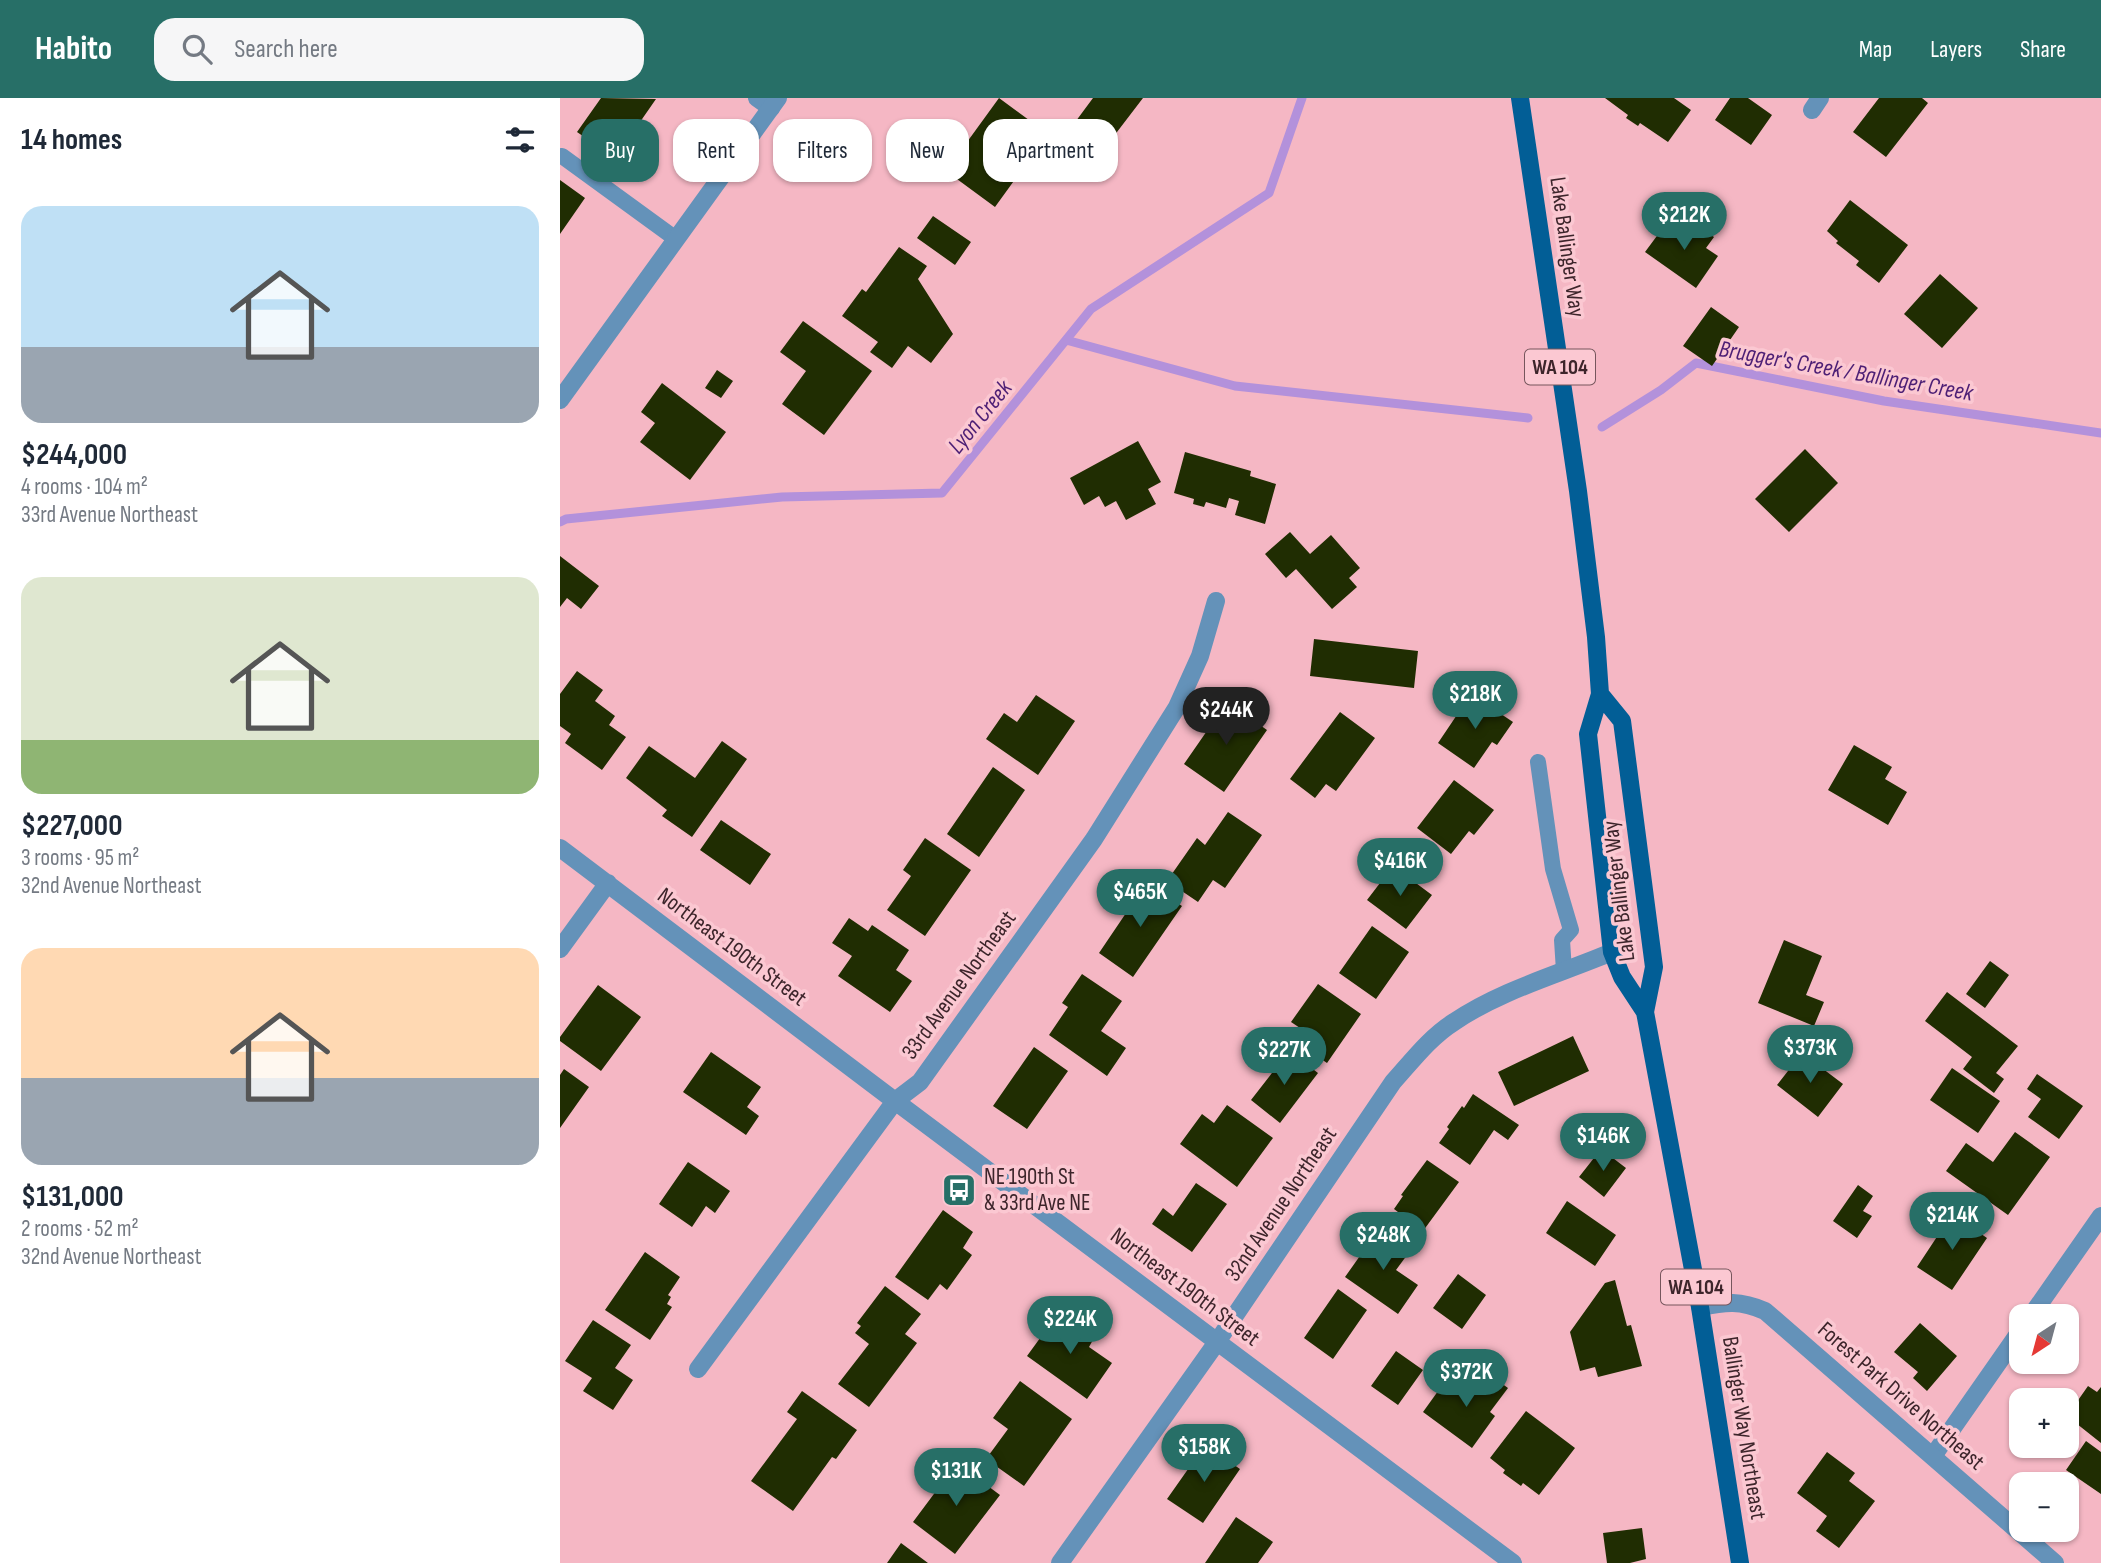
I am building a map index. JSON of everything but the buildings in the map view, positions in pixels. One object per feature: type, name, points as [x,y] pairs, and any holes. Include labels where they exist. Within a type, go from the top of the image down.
[{"type":"main road","name":"Lake Ballinger Way","points":[[1520,98],[1578,491],[1596,636],[1600,694],[1588,734],[1612,952],[1622,976],[1645,1012]]},
{"type":"main road","name":"Lake Ballinger Way","points":[[1600,694],[1622,721],[1654,967],[1645,1012]]},
{"type":"main road","name":"Ballinger Way Northeast","points":[[1645,1012],[1699,1307],[1740,1563]]},
{"type":"street","points":[[560,400],[676,239],[768,101]]},
{"type":"street","name":"33rd Avenue Northeast","points":[[698,1370],[895,1101],[920,1082],[1094,839],[1177,706],[1200,656],[1216,601]]},
{"type":"street","name":"Northeast 190th Street","points":[[560,848],[1513,1563]]},
{"type":"street","points":[[560,948],[608,883]]},
{"type":"street","name":"32nd Avenue Northeast","points":[[1059,1563],[1217,1342],[1393,1082],[1426,1045],[1453,1022],[1486,1004],[1612,952]]},
{"type":"street","points":[[2039,1304],[2101,1216]]},
{"type":"street","name":"Forest Park Drive Northeast","points":[[1699,1307],[1728,1302],[1747,1303],[1766,1311],[2055,1563]]},
{"type":"street","points":[[1933,1456],[2009,1347]]},
{"type":"lane","points":[[562,156],[676,239]]},
{"type":"lane","points":[[1538,762],[1553,869],[1571,930],[1562,940],[1564,971]]},
{"type":"waterway","name":"Lyon Creek","points":[[560,522],[566,519],[782,497],[942,493],[1091,309],[1269,193],[1302,98]]},
{"type":"waterway","name":"Brugger's Creek / Ballinger Creek","points":[[1066,340],[1235,386],[1528,418]]},
{"type":"waterway","name":"Brugger's Creek / Ballinger Creek","points":[[1602,427],[1661,390],[1696,363],[1884,401],[2101,433]]},
{"type":"place","name":"NE 190th St & 33rd Ave NE","points":[[959,1190]]}]
